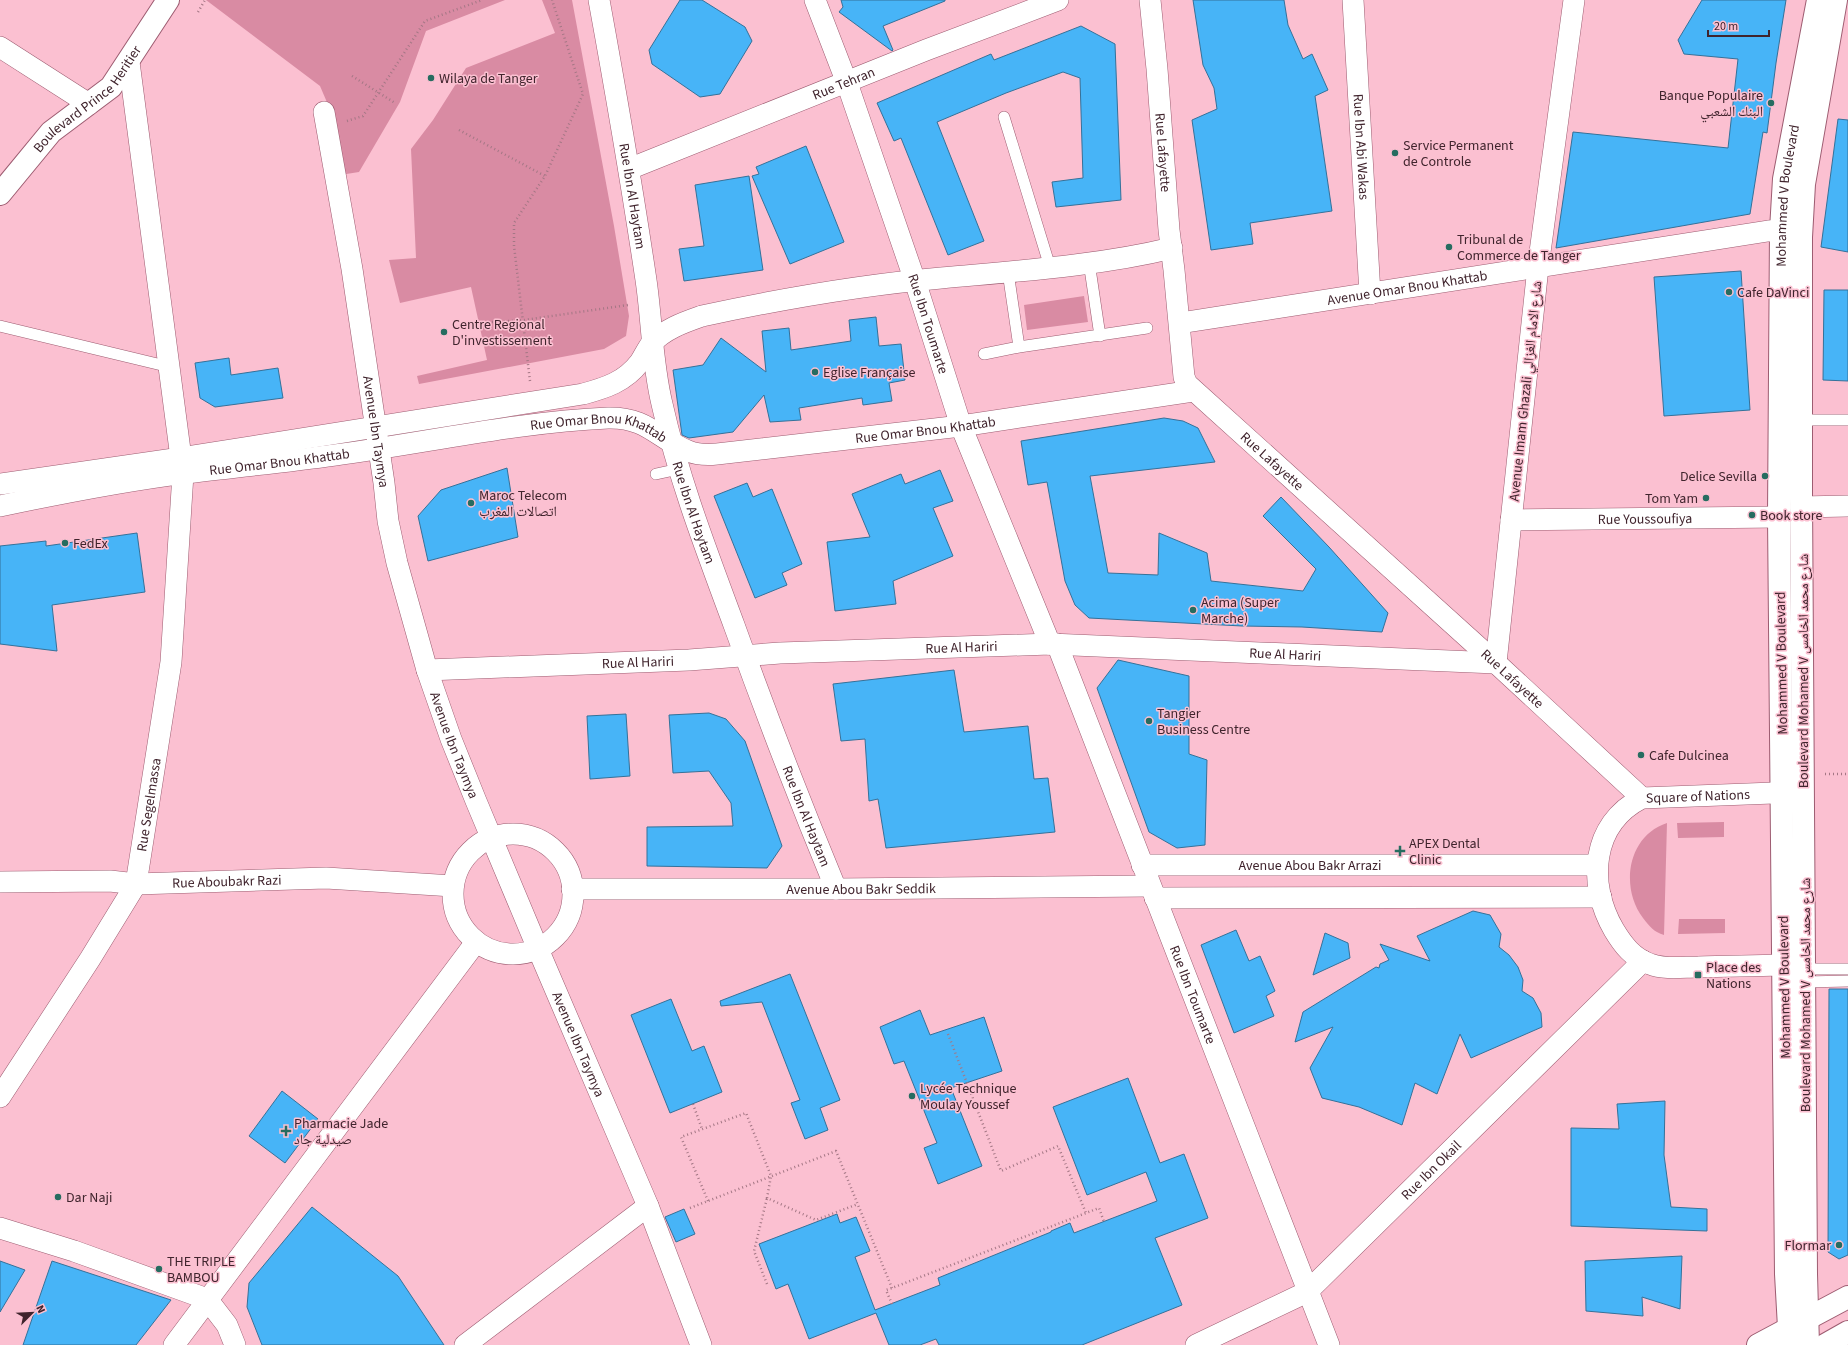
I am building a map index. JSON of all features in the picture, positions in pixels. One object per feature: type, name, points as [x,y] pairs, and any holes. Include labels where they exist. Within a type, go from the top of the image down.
[{"type":"main road","name":"Boulevard Prince Heritier","points":[[0,194],[51,132],[111,88],[168,0]]},
{"type":"main road","name":"Mohammed V Boulevard","points":[[1789,1337],[1786,1274],[1779,517],[1792,229],[1784,179],[1818,0]]},
{"type":"main road","name":"Boulevard Mohamed V شارع محمد الخامس","points":[[1808,1345],[1806,1274],[1801,420],[1792,229],[1804,184],[1836,0]]},
{"type":"main road","points":[[1758,1345],[1789,1337],[1808,1319],[1848,1297]]},
{"type":"main road","points":[[1825,1345],[1848,1332]]},
{"type":"street","name":"Rue Ibn Al Haytam","points":[[599,0],[630,169],[650,302],[652,343],[661,403],[679,469],[702,539],[744,655],[836,889]]},
{"type":"street","name":"Rue Ibn Toumarte","points":[[815,0],[847,83],[915,281],[961,426],[1053,644],[1153,892],[1307,1292],[1329,1345]]},
{"type":"street","name":"Rue Tehran","points":[[630,169],[926,50],[1058,0]]},
{"type":"street","name":"Rue Lafayette","points":[[1150,0],[1157,69],[1169,230],[1180,323],[1184,377],[1187,384],[1496,663],[1642,798]]},
{"type":"street","name":"Rue Ibn Abi Wakas","points":[[1353,0],[1370,294]]},
{"type":"street","name":"Avenue Imam Ghazali شارع الامام الغزالي","points":[[1496,663],[1538,267],[1574,0]]},
{"type":"street","points":[[0,47],[89,104]]},
{"type":"street","name":"Rue Segelmassa","points":[[0,1097],[90,959],[136,884],[171,662],[182,466],[129,62]]},
{"type":"street","name":"Avenue Ibn Taymya","points":[[326,119],[352,269],[376,427],[388,521],[397,563],[427,670],[451,739],[538,949],[648,1206],[701,1345]]},
{"type":"street","name":"Avenue Omar Bnou Khattab","points":[[1180,323],[1792,229]]},
{"type":"street","name":"Rue Omar Bnou Khattab","points":[[0,506],[182,466],[376,427],[583,394],[619,382],[640,362],[652,343],[669,330],[702,316],[826,292],[1050,267],[1146,254],[1172,248]]},
{"type":"street","name":"Rue Omar Bnou Khattab","points":[[0,484],[379,449],[542,424],[609,418],[626,419],[639,422],[689,452],[701,455],[717,454],[961,426],[1193,391]]},
{"type":"street","points":[[1801,507],[1848,506]]},
{"type":"street","name":"Rue Youssoufiya","points":[[1511,520],[1779,517]]},
{"type":"street","name":"Rue Al Hariri","points":[[427,670],[689,660],[744,655],[1053,644],[1496,663]]},
{"type":"street","name":"Square of Nations","points":[[1783,965],[1661,968],[1643,961],[1630,952],[1621,941],[1609,920],[1601,897],[1597,873],[1600,847],[1615,820],[1632,803],[1642,798],[1804,792]]},
{"type":"street","points":[[510,834],[529,836],[546,844],[560,857],[569,874],[572,889],[570,910],[564,926],[552,940],[538,949],[516,954],[495,952],[476,942],[462,926],[454,907],[453,886],[458,870],[466,856],[478,845],[492,838],[510,834]]},
{"type":"street","name":"Avenue Abou Bakr Arrazi","points":[[1142,865],[1598,864]]},
{"type":"street","name":"Rue Aboubakr Razi","points":[[0,882],[110,881],[136,884],[326,878],[453,886]]},
{"type":"street","name":"Avenue Abou Bakr Seddik","points":[[572,889],[836,889],[1153,892]]},
{"type":"street","points":[[1153,892],[1601,897]]},
{"type":"street","points":[[174,1345],[476,942]]},
{"type":"street","name":"Rue Ibn Okail","points":[[1196,1345],[1307,1292],[1643,961]]},
{"type":"street","points":[[465,1345],[648,1206]]},
{"type":"street","points":[[0,1228],[74,1251],[207,1299],[227,1325],[235,1345]]},
{"type":"lane","points":[[1004,117],[1050,267]]},
{"type":"lane","points":[[1089,262],[1100,336]]},
{"type":"lane","points":[[1008,272],[1019,347]]},
{"type":"lane","points":[[0,326],[170,367]]},
{"type":"lane","points":[[984,354],[1019,347],[1147,328]]},
{"type":"lane","points":[[1801,420],[1848,420]]},
{"type":"lane","points":[[656,474],[679,469]]},
{"type":"lane","points":[[1805,976],[1848,968]]},
{"type":"lane","points":[[1805,976],[1848,982]]},
{"type":"path","points":[[198,12],[205,0]]},
{"type":"path","points":[[326,119],[363,116],[425,21],[482,0]]},
{"type":"path","points":[[532,401],[524,320],[514,246],[514,223],[544,176],[583,94],[552,0]]},
{"type":"path","points":[[352,76],[395,103]]},
{"type":"path","points":[[459,130],[544,176]]},
{"type":"path","points":[[492,322],[524,320],[650,302]]},
{"type":"path","points":[[1818,774],[1848,774]]},
{"type":"path","points":[[948,1034],[1001,1171],[1058,1146],[1086,1213]]},
{"type":"path","points":[[693,1104],[702,1129]]},
{"type":"path","points":[[708,1201],[682,1137],[746,1113],[771,1176],[754,1251],[767,1284]]},
{"type":"path","points":[[690,1208],[836,1150],[892,1288]]},
{"type":"path","points":[[767,1198],[816,1220],[858,1204]]},
{"type":"path","points":[[892,1304],[886,1290],[1099,1208],[1104,1222]]},
{"type":"shaded area","points":[[206,0],[505,0],[426,31],[400,102],[359,172],[340,175],[332,114],[320,86]]},
{"type":"shaded area","points":[[542,0],[572,0],[614,226],[629,316],[626,336],[604,349],[419,384],[417,376],[487,360],[471,287],[400,303],[389,260],[416,258],[411,149],[433,120],[466,68],[555,33]]},
{"type":"shaded area","points":[[1084,296],[1088,322],[1027,330],[1024,305]]},
{"type":"shaded area","points":[[1724,822],[1724,837],[1678,838],[1677,823]]},
{"type":"shaded area","points":[[1667,823],[1664,935],[1652,929],[1643,918],[1636,906],[1631,892],[1630,878],[1631,864],[1643,839],[1654,830]]},
{"type":"shaded area","points":[[1679,919],[1725,919],[1725,933],[1678,934]]},
{"type":"building","points":[[680,0],[702,0],[745,27],[752,41],[720,94],[700,97],[652,64],[649,50]]},
{"type":"building","points":[[841,0],[945,1],[883,26],[893,50],[892,51],[839,12],[843,7]]},
{"type":"building","points":[[1193,0],[1284,0],[1288,25],[1303,59],[1312,54],[1328,90],[1315,96],[1332,211],[1250,223],[1253,244],[1211,250],[1192,120],[1217,109],[1214,88],[1203,65]]},
{"type":"building","points":[[1702,0],[1786,0],[1767,133],[1763,132],[1750,214],[1556,248],[1573,132],[1728,148],[1738,59],[1684,54],[1678,40]]},
{"type":"building","points":[[1081,26],[1115,44],[1121,200],[1056,207],[1052,182],[1083,178],[1080,78],[1063,72],[1006,93],[937,122],[984,241],[948,255],[901,138],[894,141],[877,103],[991,54],[994,60]]},
{"type":"building","points":[[1838,119],[1848,120],[1848,252],[1821,247]]},
{"type":"building","points":[[806,146],[844,242],[790,264],[752,176],[759,174],[756,167]]},
{"type":"building","points":[[749,176],[763,270],[684,281],[679,249],[704,246],[695,185]]},
{"type":"building","points":[[1741,271],[1750,410],[1664,416],[1654,277]]},
{"type":"building","points":[[1824,290],[1848,290],[1848,381],[1823,380]]},
{"type":"building","name":"Eglise Française","points":[[876,317],[879,346],[901,344],[905,380],[889,383],[892,401],[863,405],[862,398],[799,408],[801,420],[770,422],[764,395],[733,432],[689,438],[682,435],[673,370],[703,365],[721,338],[766,372],[762,331],[789,328],[791,350],[851,341],[849,320]]},
{"type":"building","points":[[229,358],[231,375],[278,368],[283,398],[215,407],[200,398],[195,363]]},
{"type":"building","points":[[1164,418],[1183,421],[1198,428],[1215,462],[1090,476],[1108,573],[1158,575],[1159,533],[1207,553],[1211,581],[1303,591],[1316,569],[1263,516],[1281,497],[1329,547],[1388,613],[1382,632],[1089,618],[1075,605],[1065,581],[1047,482],[1028,485],[1021,441]]},
{"type":"building","name":"Maroc Telecom اتصالات المغرب","points":[[507,468],[518,537],[428,561],[418,516],[441,490]]},
{"type":"building","points":[[940,470],[953,501],[933,508],[953,556],[893,581],[896,604],[835,611],[827,542],[870,537],[852,494],[901,474],[905,484]]},
{"type":"building","points":[[747,483],[753,497],[772,489],[802,564],[782,573],[787,585],[755,598],[714,496]]},
{"type":"building","points":[[137,533],[145,592],[52,605],[57,651],[0,644],[0,546],[46,541],[46,546]]},
{"type":"building","name":"Tangier Business Centre","points":[[1118,660],[1189,676],[1189,754],[1207,760],[1205,845],[1177,848],[1149,832],[1097,688]]},
{"type":"building","points":[[954,670],[964,732],[1028,726],[1034,779],[1048,778],[1055,832],[886,848],[878,799],[869,801],[865,739],[841,741],[833,684]]},
{"type":"building","points":[[709,713],[726,719],[745,741],[782,846],[767,868],[647,866],[647,827],[733,826],[731,803],[709,771],[673,773],[669,715]]},
{"type":"building","points":[[626,714],[630,776],[590,779],[587,716]]},
{"type":"building","points":[[1473,911],[1490,915],[1501,934],[1499,947],[1509,955],[1518,967],[1523,980],[1522,991],[1533,998],[1541,1013],[1542,1027],[1471,1058],[1460,1034],[1437,1094],[1415,1083],[1402,1125],[1359,1107],[1322,1098],[1310,1068],[1333,1027],[1295,1042],[1303,1012],[1376,967],[1379,968],[1380,964],[1389,960],[1380,944],[1430,961],[1417,936]]},
{"type":"building","points":[[1236,930],[1249,961],[1260,956],[1275,991],[1266,996],[1274,1016],[1234,1033],[1201,945]]},
{"type":"building","points":[[1325,933],[1348,943],[1350,958],[1313,975]]},
{"type":"building","points":[[790,974],[840,1100],[820,1108],[828,1130],[805,1139],[791,1103],[800,1100],[762,1002],[721,1006],[720,1001]]},
{"type":"building","points":[[1829,989],[1848,989],[1848,1255],[1839,1259],[1828,1252]]},
{"type":"building","points":[[671,999],[692,1051],[704,1046],[722,1092],[670,1113],[631,1015]]},
{"type":"building","points":[[920,1010],[930,1035],[984,1017],[1002,1071],[951,1088],[982,1166],[938,1184],[924,1148],[937,1143],[904,1061],[894,1064],[880,1027]]},
{"type":"building","points":[[1128,1078],[1160,1163],[1184,1154],[1208,1218],[1155,1238],[1182,1305],[1082,1345],[939,1345],[936,1339],[920,1345],[889,1345],[876,1313],[809,1339],[788,1284],[776,1289],[759,1244],[837,1214],[840,1223],[856,1217],[870,1251],[855,1257],[875,1310],[940,1285],[938,1278],[1070,1223],[1074,1233],[1157,1201],[1146,1172],[1087,1195],[1053,1107]]},
{"type":"building","points":[[282,1091],[318,1119],[285,1163],[249,1136]]},
{"type":"building","points":[[1665,1101],[1664,1155],[1671,1207],[1707,1209],[1707,1231],[1571,1226],[1571,1128],[1619,1129],[1617,1104]]},
{"type":"building","points":[[312,1207],[398,1276],[444,1345],[262,1345],[247,1307],[249,1283]]},
{"type":"building","points":[[684,1209],[695,1234],[676,1242],[665,1217]]},
{"type":"building","points":[[1682,1256],[1680,1309],[1642,1297],[1643,1316],[1586,1311],[1585,1261]]},
{"type":"building","points":[[0,1261],[25,1270],[0,1312]]},
{"type":"building","points":[[52,1261],[171,1300],[136,1345],[23,1345]]},
{"type":"place","name":"Wilaya de Tanger","points":[[431,78]]},
{"type":"place","name":"Banque Populaire البنك الشعبي","points":[[1771,103]]},
{"type":"place","name":"Service Permanent de Controle","points":[[1395,153]]},
{"type":"place","name":"Tribunal de Commerce de Tanger","points":[[1449,247]]},
{"type":"place","name":"Cafe DaVinci","points":[[1729,292]]},
{"type":"place","name":"Centre Regional D'investissement","points":[[444,332]]},
{"type":"place","name":"Eglise Française","points":[[815,372]]},
{"type":"place","name":"Delice Sevilla","points":[[1765,476]]},
{"type":"place","name":"Tom Yam","points":[[1706,498]]},
{"type":"place","name":"Maroc Telecom اتصالات المغرب","points":[[471,503]]},
{"type":"place","name":"Book store","points":[[1752,515]]},
{"type":"place","name":"FedEx","points":[[65,543]]},
{"type":"place","name":"Acima (Super Marche)","points":[[1193,610]]},
{"type":"place","name":"Tangier Business Centre","points":[[1149,721]]},
{"type":"place","name":"Cafe Dulcinea","points":[[1641,755]]},
{"type":"place","name":"APEX Dental Clinic","points":[[1400,851]]},
{"type":"place","name":"Place des Nations","points":[[1698,975]]},
{"type":"place","name":"Lycée Technique Moulay Youssef","points":[[912,1096]]},
{"type":"place","name":"Pharmacie Jade صيدلية جاد","points":[[286,1131]]},
{"type":"place","name":"Dar Naji","points":[[58,1197]]},
{"type":"place","name":"Flormar","points":[[1839,1245]]},
{"type":"place","name":"THE TRIPLE BAMBOU","points":[[159,1269]]}]
